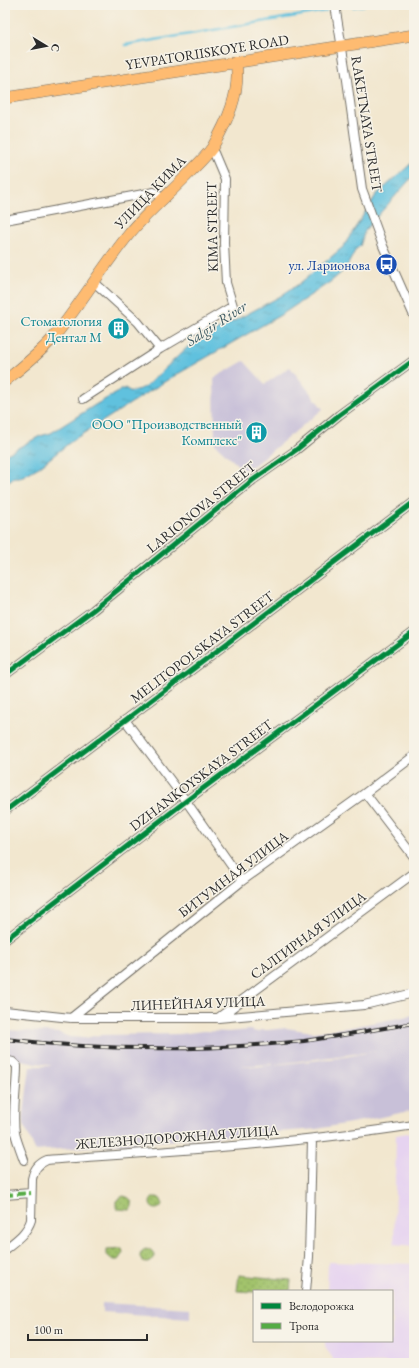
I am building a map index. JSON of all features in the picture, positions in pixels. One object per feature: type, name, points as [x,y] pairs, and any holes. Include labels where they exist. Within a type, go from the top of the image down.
[{"type":"main road","name":"YEVPATORIISKOYE ROAD","points":[[5,98],[414,35]]},
{"type":"main road","name":"УЛИЦА КИМА","points":[[5,380],[52,339],[130,234],[147,214],[211,150],[224,126],[232,105],[238,82],[236,62]]},
{"type":"street","name":"RAKETNAYA STREET","points":[[335,5],[364,196],[414,316]]},
{"type":"street","name":"KIMA STREET","points":[[160,349],[233,306],[226,283],[224,243],[225,179],[214,153],[211,150]]},
{"type":"street","points":[[5,220],[154,192],[163,199]]},
{"type":"street","points":[[83,399],[160,349],[138,322],[94,282]]},
{"type":"street","name":"LARIONOVA STREET","points":[[5,675],[93,610],[253,480],[296,450],[339,415],[414,360]]},
{"type":"street","name":"MELITOPOLSKAYA STREET","points":[[5,811],[414,502]]},
{"type":"street","name":"DZHANKOYSKAYA STREET","points":[[5,940],[186,801],[414,632]]},
{"type":"street","points":[[125,720],[186,801],[242,881]]},
{"type":"street","name":"БИТУМНАЯ УЛИЦА","points":[[71,1018],[242,881],[414,756]]},
{"type":"street","points":[[365,793],[414,857]]},
{"type":"street","name":"САЛГИРНАЯ УЛИЦА","points":[[218,1018],[414,873]]},
{"type":"street","name":"ЛИНЕЙНАЯ УЛИЦА","points":[[5,1011],[71,1018],[218,1018],[364,1005],[414,993]]},
{"type":"street","points":[[5,1060],[13,1062],[17,1066],[14,1121],[15,1134],[24,1160]]},
{"type":"street","name":"ЖЕЛЕЗНОДОРОЖНАЯ УЛИЦА","points":[[5,1249],[26,1231],[29,1226],[31,1220],[33,1172],[36,1167],[47,1160],[312,1140],[414,1126]]},
{"type":"street","points":[[306,1290],[309,1257],[312,1140]]},
{"type":"street","points":[[5,1195],[31,1192]]},
{"type":"shaded area","name":"ООО \"Производственный Комплекс\"","points":[[244,361],[265,384],[290,367],[323,409],[254,465],[243,470],[215,444],[214,378]]},
{"type":"shaded area","points":[[414,1015],[414,1110],[317,1129],[35,1151],[23,1122],[30,1066],[53,1066],[5,1057],[5,1030],[59,1033],[69,1037],[85,1038],[99,1035],[179,1034],[203,1031],[229,1032],[250,1030],[257,1032],[261,1030],[286,1028],[313,1032],[351,1027]],"holes":[[[377,1051],[339,1058],[253,1067],[240,1066],[276,1064]]]},
{"type":"shaded area","points":[[414,1132],[414,1246],[394,1244],[396,1135]]},
{"type":"shaded area","points":[[328,1262],[414,1264],[414,1363],[334,1363],[325,1346],[325,1342],[393,1342],[393,1290],[327,1290]]},
{"type":"shaded area","points":[[102,1303],[190,1308],[190,1318],[102,1312]]},
{"type":"green space","points":[[123,1196],[130,1199],[132,1203],[130,1210],[117,1209],[116,1207],[116,1201]]},
{"type":"green space","points":[[154,1197],[158,1197],[162,1203],[158,1209],[154,1209],[150,1205],[150,1201]]},
{"type":"green space","points":[[122,1248],[123,1253],[118,1260],[113,1260],[107,1255],[107,1249]]},
{"type":"green space","points":[[144,1249],[150,1249],[154,1253],[154,1259],[150,1263],[144,1263],[140,1259],[140,1253]]},
{"type":"green space","points":[[239,1275],[291,1280],[290,1290],[253,1290],[253,1292],[237,1291]]},
{"type":"water","points":[[414,161],[414,175],[365,230],[360,246],[356,249],[346,268],[333,280],[284,313],[169,379],[73,440],[39,467],[21,477],[14,477],[5,484],[5,455],[40,436],[51,433],[125,388],[131,392],[145,387],[191,344],[279,297],[299,284],[343,247],[376,195]]},
{"type":"waterway","points":[[353,7],[364,5]]},
{"type":"waterway","points":[[125,45],[326,11]]},
{"type":"railway","points":[[5,1039],[117,1048],[229,1047],[304,1041],[414,1023]]},
{"type":"marked path","points":[[5,1195],[31,1193]]},
{"type":"cycle path","points":[[5,675],[93,610],[253,480],[296,450],[339,415],[414,360]]},
{"type":"cycle path","points":[[5,811],[414,502]]},
{"type":"cycle path","points":[[5,940],[186,801],[414,632]]},
{"type":"place","name":"ул. Ларионова","points":[[386,265]]},
{"type":"place","name":"Стоматология Дентал М","points":[[118,329]]},
{"type":"place","name":"ООО \"Производственный Комплекс\"","points":[[257,432]]},
{"type":"water label","name":"Salgir River","points":[[216,323]]}]
